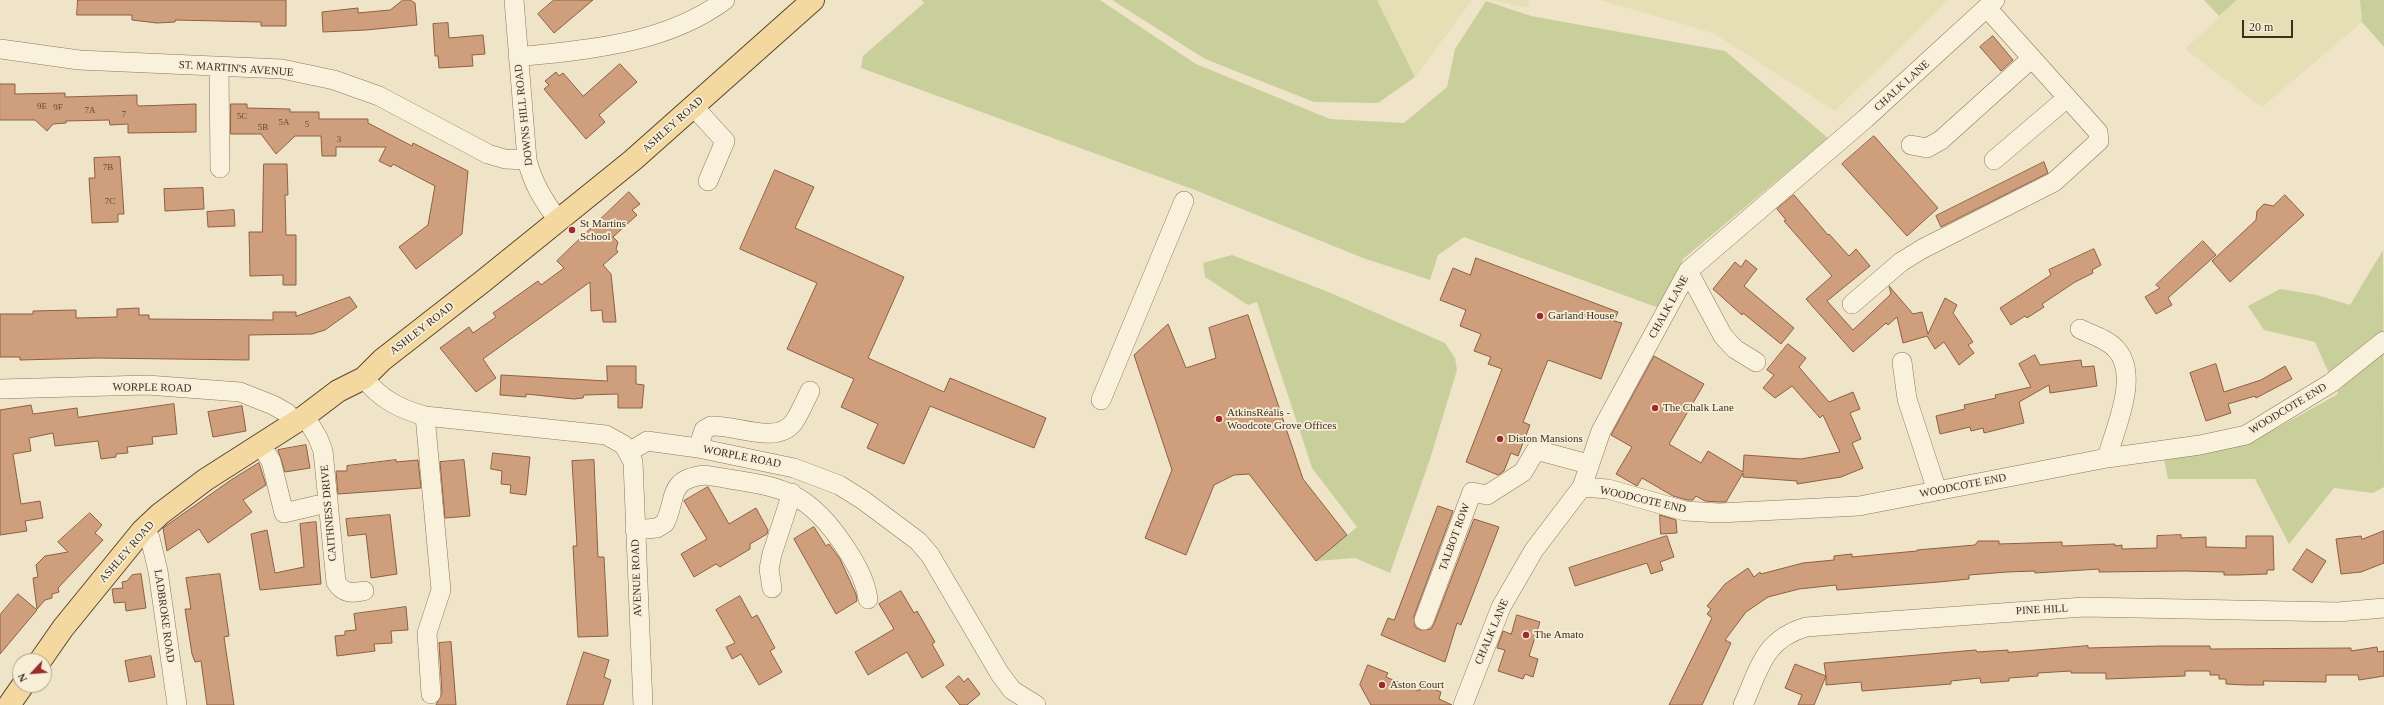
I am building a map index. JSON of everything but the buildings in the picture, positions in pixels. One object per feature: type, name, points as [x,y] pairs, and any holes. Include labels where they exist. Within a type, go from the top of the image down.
[{"type":"main road","name":"ASHLEY ROAD","points":[[46,653],[63,628],[142,531],[160,514],[205,480],[300,419],[338,391],[364,378],[382,360],[559,220],[693,106],[813,0]]},
{"type":"main road","points":[[9,705],[17,693]]},
{"type":"street","name":"DOWNS HILL ROAD","points":[[514,0],[527,160],[530,175],[540,195],[559,220]]},
{"type":"street","points":[[518,57],[605,48],[670,30],[706,15],[725,0]]},
{"type":"street","points":[[1852,304],[1901,262],[1922,248],[2054,182],[2099,141],[2098,132],[2031,59],[1991,4]]},
{"type":"street","name":"CHALK LANE","points":[[1463,705],[1501,606],[1534,550],[1582,487],[1588,464],[1601,431],[1688,271],[1865,120],[1991,4]]},
{"type":"street","name":"ST. MARTIN'S AVENUE","points":[[0,49],[79,60],[282,69],[334,80],[386,100],[488,154],[505,159],[527,160]]},
{"type":"street","points":[[1911,145],[1927,148],[1941,140],[2031,59]]},
{"type":"street","points":[[219,67],[220,168]]},
{"type":"street","points":[[1994,160],[2067,98]]},
{"type":"street","points":[[693,106],[724,141],[708,181]]},
{"type":"street","points":[[1101,400],[1184,201]]},
{"type":"street","points":[[1688,271],[1723,336],[1736,349],[1756,362]]},
{"type":"street","points":[[2080,328],[2114,347],[2122,357],[2126,370],[2127,386],[2106,458]]},
{"type":"street","name":"WOODCOTE END","points":[[1582,487],[1608,490],[1685,511],[1719,513],[1859,506],[2106,458],[2200,445],[2246,434],[2331,383],[2384,341]]},
{"type":"street","points":[[1902,362],[1907,399],[1937,491]]},
{"type":"street","points":[[364,378],[374,390],[387,401],[403,410],[425,416],[606,435],[624,445],[629,452]]},
{"type":"street","name":"WORPLE ROAD","points":[[0,388],[146,385],[240,392],[273,405],[300,419]]},
{"type":"street","points":[[698,448],[704,430],[711,426],[765,433],[778,432],[788,427],[794,422],[810,391]]},
{"type":"street","points":[[425,416],[441,590],[427,633],[431,694]]},
{"type":"street","name":"CAITHNESS DRIVE","points":[[300,419],[318,438],[323,451],[336,582],[340,589],[351,593],[364,591]]},
{"type":"street","name":"WORPLE ROAD","points":[[629,452],[647,441],[698,448],[794,468],[839,485],[918,541],[930,555],[1000,674],[1012,690],[1036,705]]},
{"type":"street","points":[[260,444],[271,461],[284,513],[318,505]]},
{"type":"street","name":"TALBOT ROW","points":[[1424,620],[1472,492],[1487,495],[1523,472],[1536,450],[1588,464]]},
{"type":"street","name":"AVENUE ROAD","points":[[629,452],[633,462],[643,705]]},
{"type":"street","points":[[635,530],[657,528],[665,523],[675,490],[685,479],[694,476],[705,475],[769,487],[792,494],[814,508],[836,534],[859,568],[866,585],[868,599]]},
{"type":"street","points":[[772,588],[769,569],[772,554],[792,494]]},
{"type":"street","name":"LADBROKE ROAD","points":[[142,531],[150,538],[158,571],[177,705]]},
{"type":"street","name":"PINE HILL","points":[[1743,705],[1767,653],[1776,640],[1791,632],[1806,627],[2084,607],[2338,612],[2384,608]]},
{"type":"shaded area","points":[[1377,0],[1472,0],[1415,77]]},
{"type":"shaded area","points":[[1489,0],[1529,0],[1528,8]]},
{"type":"shaded area","points":[[1600,0],[1949,0],[1835,111],[1713,33]]},
{"type":"shaded area","points":[[2237,0],[2360,0],[2362,22],[2262,107],[2185,49]]},
{"type":"green space","points":[[922,0],[1100,0],[1196,64],[1330,119],[1404,123],[1447,87],[1455,49],[1486,1],[1531,16],[1725,51],[1828,138],[1683,259],[1670,312],[1464,237],[1438,255],[1430,280],[1363,258],[1195,190],[861,68],[863,56],[924,3]]},
{"type":"green space","points":[[1112,0],[1377,0],[1415,77],[1378,103],[1314,102],[1205,59]]},
{"type":"green space","points":[[2204,0],[2237,0],[2219,16]]},
{"type":"green space","points":[[2360,0],[2384,0],[2384,47],[2362,22]]},
{"type":"green space","points":[[2383,250],[2384,487],[2373,493],[2334,488],[2289,544],[2255,479],[2168,479],[2164,459],[2250,443],[2338,394],[2315,342],[2264,330],[2248,306],[2280,289],[2317,295],[2350,305]]},
{"type":"green space","points":[[1232,255],[1326,291],[1445,343],[1455,358],[1457,370],[1430,459],[1390,573],[1355,558],[1316,561],[1357,527],[1312,468],[1257,302],[1248,305],[1205,277],[1203,263]]},
{"type":"place","name":"St Martins School","points":[[572,230]]},
{"type":"place","name":"Garland House","points":[[1540,316]]},
{"type":"place","name":"The Chalk Lane","points":[[1655,408]]},
{"type":"place","name":"AtkinsRéalis - Woodcote Grove Offices","points":[[1219,419]]},
{"type":"place","name":"Diston Mansions","points":[[1500,439]]},
{"type":"place","name":"The Amato","points":[[1526,635]]},
{"type":"place","name":"Aston Court","points":[[1382,685]]}]
